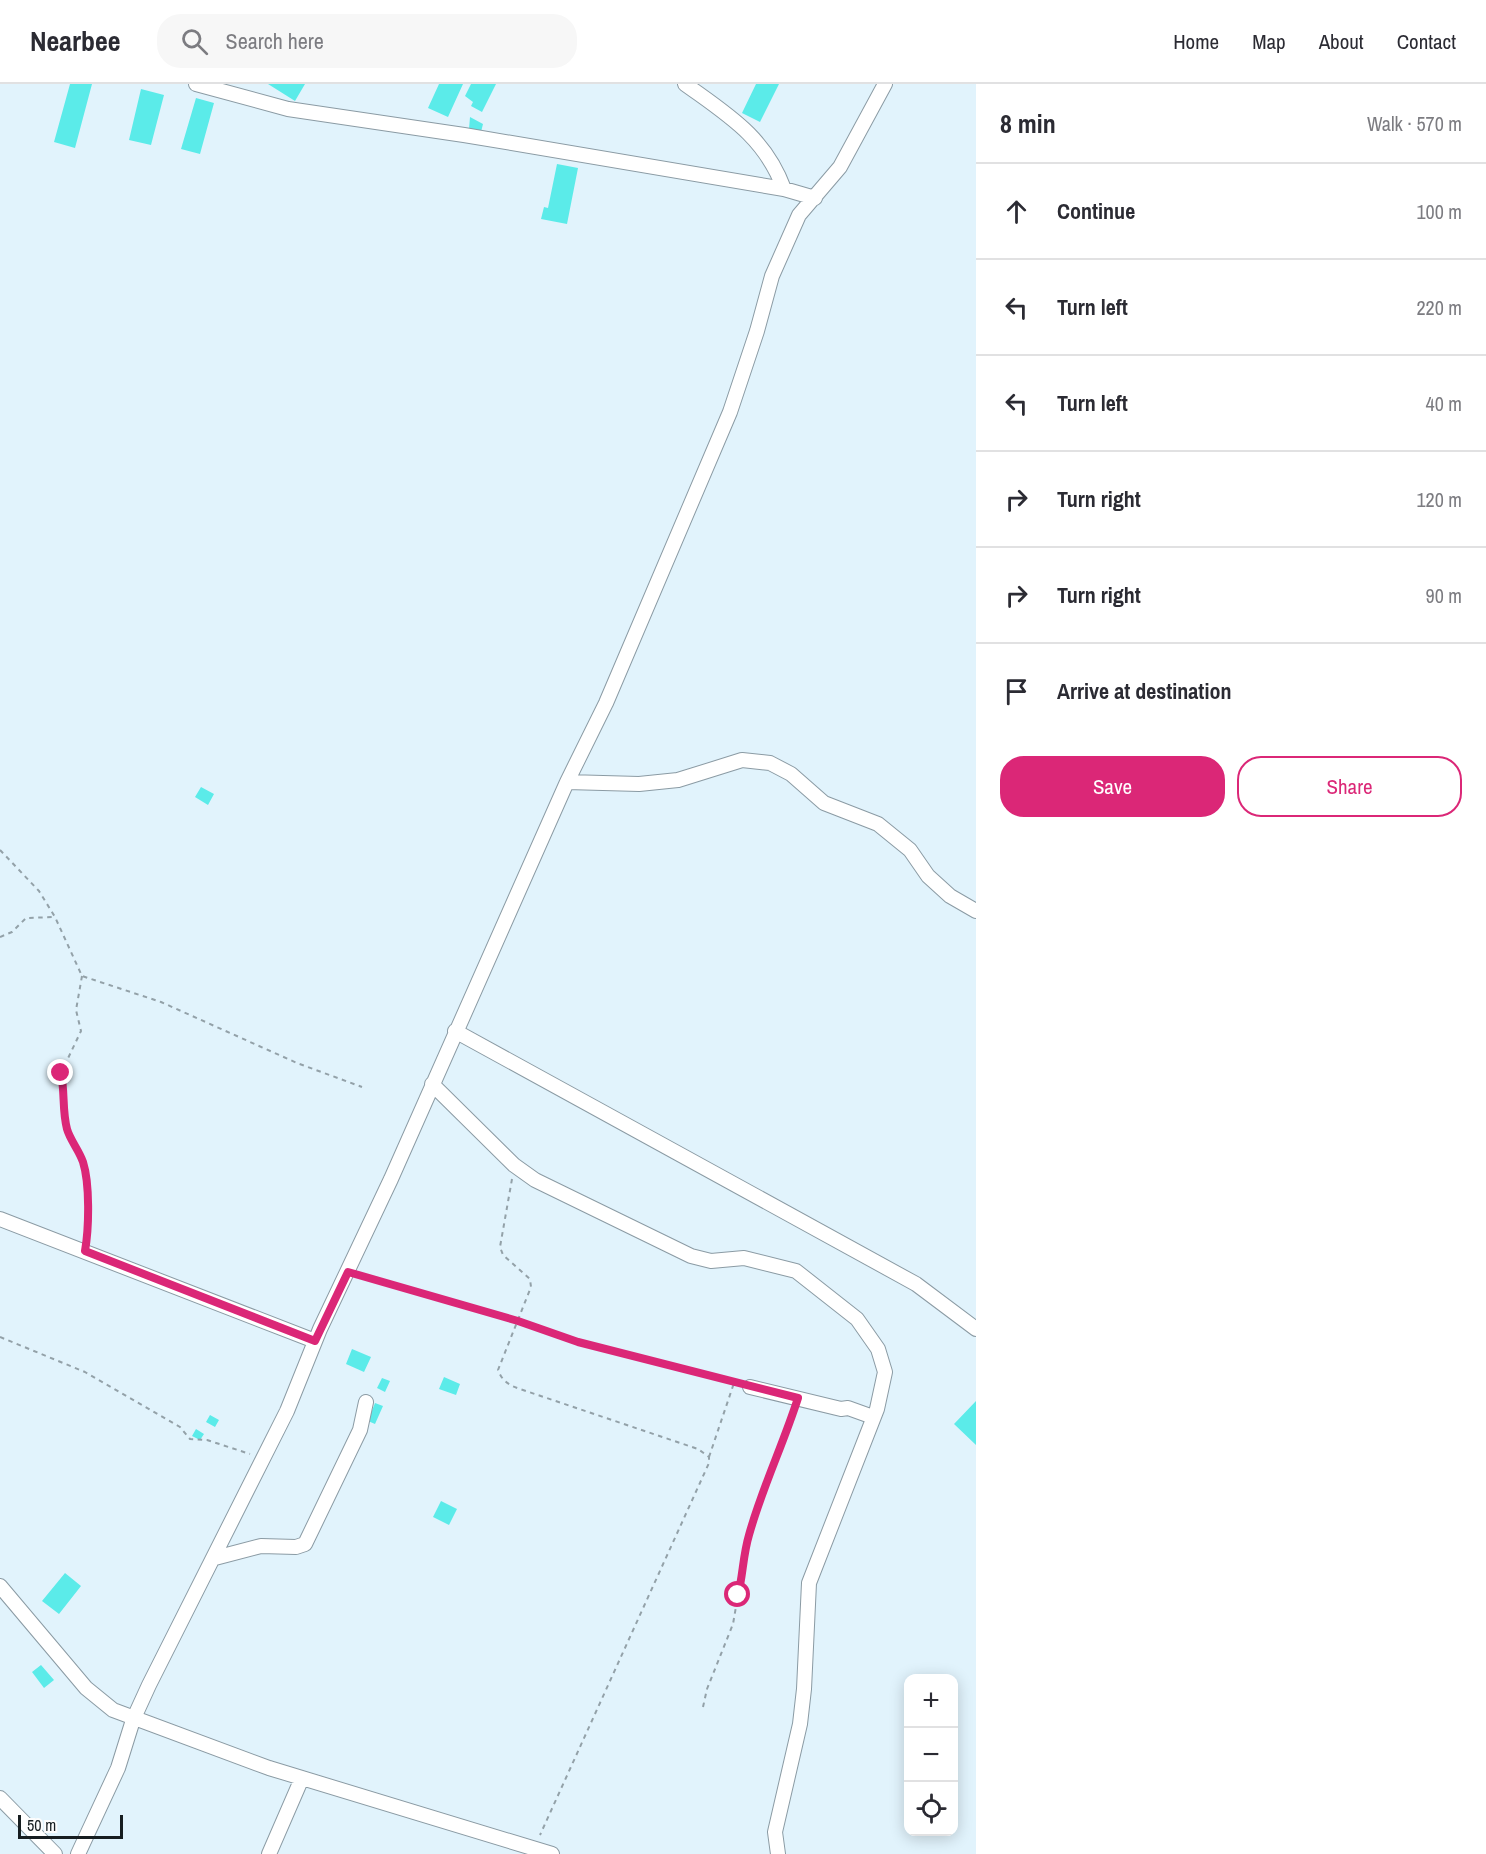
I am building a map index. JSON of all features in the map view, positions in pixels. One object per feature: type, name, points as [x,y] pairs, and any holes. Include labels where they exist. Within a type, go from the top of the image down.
[{"type":"street","points":[[196,84],[288,109],[784,189],[815,198]]},
{"type":"street","points":[[685,84],[736,121],[761,146],[776,169],[784,189]]},
{"type":"street","points":[[78,1854],[118,1768],[133,1720],[287,1411],[315,1341],[567,782],[606,703],[730,412],[757,331],[772,276],[799,214],[840,167],[885,84]]},
{"type":"street","points":[[567,782],[639,784],[678,780],[742,760],[770,763],[791,774],[824,803],[878,824],[910,850],[928,876],[950,896],[976,911]]},
{"type":"street","points":[[455,1031],[916,1284],[976,1329]]},
{"type":"street","points":[[432,1084],[514,1165],[536,1180],[691,1256],[711,1261],[744,1258],[796,1271],[858,1319],[878,1349],[885,1372],[873,1417],[809,1583],[800,1724],[775,1832],[778,1854]]},
{"type":"street","points":[[0,1219],[315,1341]]},
{"type":"street","points":[[750,1387],[841,1409],[848,1408],[873,1417]]},
{"type":"street","points":[[215,1558],[261,1546],[296,1547],[305,1544],[360,1430],[366,1402]]},
{"type":"street","points":[[0,1586],[86,1688],[113,1710],[133,1720],[169,1730],[302,1778],[552,1854]]},
{"type":"street","points":[[268,1854],[302,1778]]},
{"type":"street","points":[[0,1798],[55,1854]]},
{"type":"path","points":[[0,850],[39,891],[54,917],[76,969],[82,976],[161,1002],[228,1033],[362,1087]]},
{"type":"path","points":[[0,937],[12,932],[26,918],[54,917]]},
{"type":"path","points":[[82,976],[76,1010],[81,1031],[61,1073],[66,1093],[64,1113],[68,1132],[79,1149],[84,1166],[87,1239],[85,1251]]},
{"type":"path","points":[[514,1165],[500,1247],[503,1255],[530,1279],[531,1287],[498,1370],[507,1384],[698,1449],[709,1457]]},
{"type":"path","points":[[348,1272],[518,1321],[578,1342],[750,1387]]},
{"type":"path","points":[[0,1337],[85,1372],[180,1427],[190,1439],[207,1440],[264,1458]]},
{"type":"path","points":[[534,1848],[709,1463],[734,1383]]},
{"type":"path","points":[[703,1707],[707,1689],[733,1624],[748,1537],[762,1492],[798,1398]]},
{"type":"building","points":[[70,84],[92,84],[75,148],[54,142]]},
{"type":"building","points":[[268,84],[305,84],[295,101]]},
{"type":"building","points":[[439,84],[463,84],[448,117],[428,108]]},
{"type":"building","points":[[471,84],[496,84],[482,112],[471,106],[473,102],[465,96]]},
{"type":"building","points":[[756,84],[779,84],[760,122],[742,113]]},
{"type":"building","points":[[141,89],[164,95],[151,145],[129,140]]},
{"type":"building","points":[[196,98],[214,103],[200,154],[181,149]]},
{"type":"building","points":[[470,117],[483,124],[481,132],[469,129]]},
{"type":"building","points":[[557,164],[578,168],[567,224],[541,219],[544,207],[548,208]]},
{"type":"building","points":[[201,787],[214,794],[208,805],[195,797]]},
{"type":"building","points":[[352,1349],[371,1357],[364,1372],[346,1364]]},
{"type":"building","points":[[444,1377],[460,1384],[456,1395],[439,1389]]},
{"type":"building","points":[[382,1378],[390,1381],[385,1392],[377,1388]]},
{"type":"building","points":[[976,1401],[976,1445],[954,1424]]},
{"type":"building","points":[[375,1403],[383,1406],[375,1424],[368,1421]]},
{"type":"building","points":[[210,1415],[219,1420],[215,1427],[206,1422]]},
{"type":"building","points":[[196,1429],[204,1434],[200,1440],[192,1436]]},
{"type":"building","points":[[441,1501],[457,1509],[449,1525],[433,1517]]},
{"type":"building","points":[[65,1573],[81,1586],[59,1614],[42,1601]]},
{"type":"building","points":[[41,1665],[54,1680],[44,1688],[32,1672]]},
{"type":"route","points":[[61,1073],[66,1093],[64,1113],[68,1132],[79,1149],[84,1166],[87,1239],[85,1251],[315,1341],[348,1272],[518,1321],[578,1342],[798,1398],[762,1492],[748,1537],[744,1572],[738,1595]]}]
